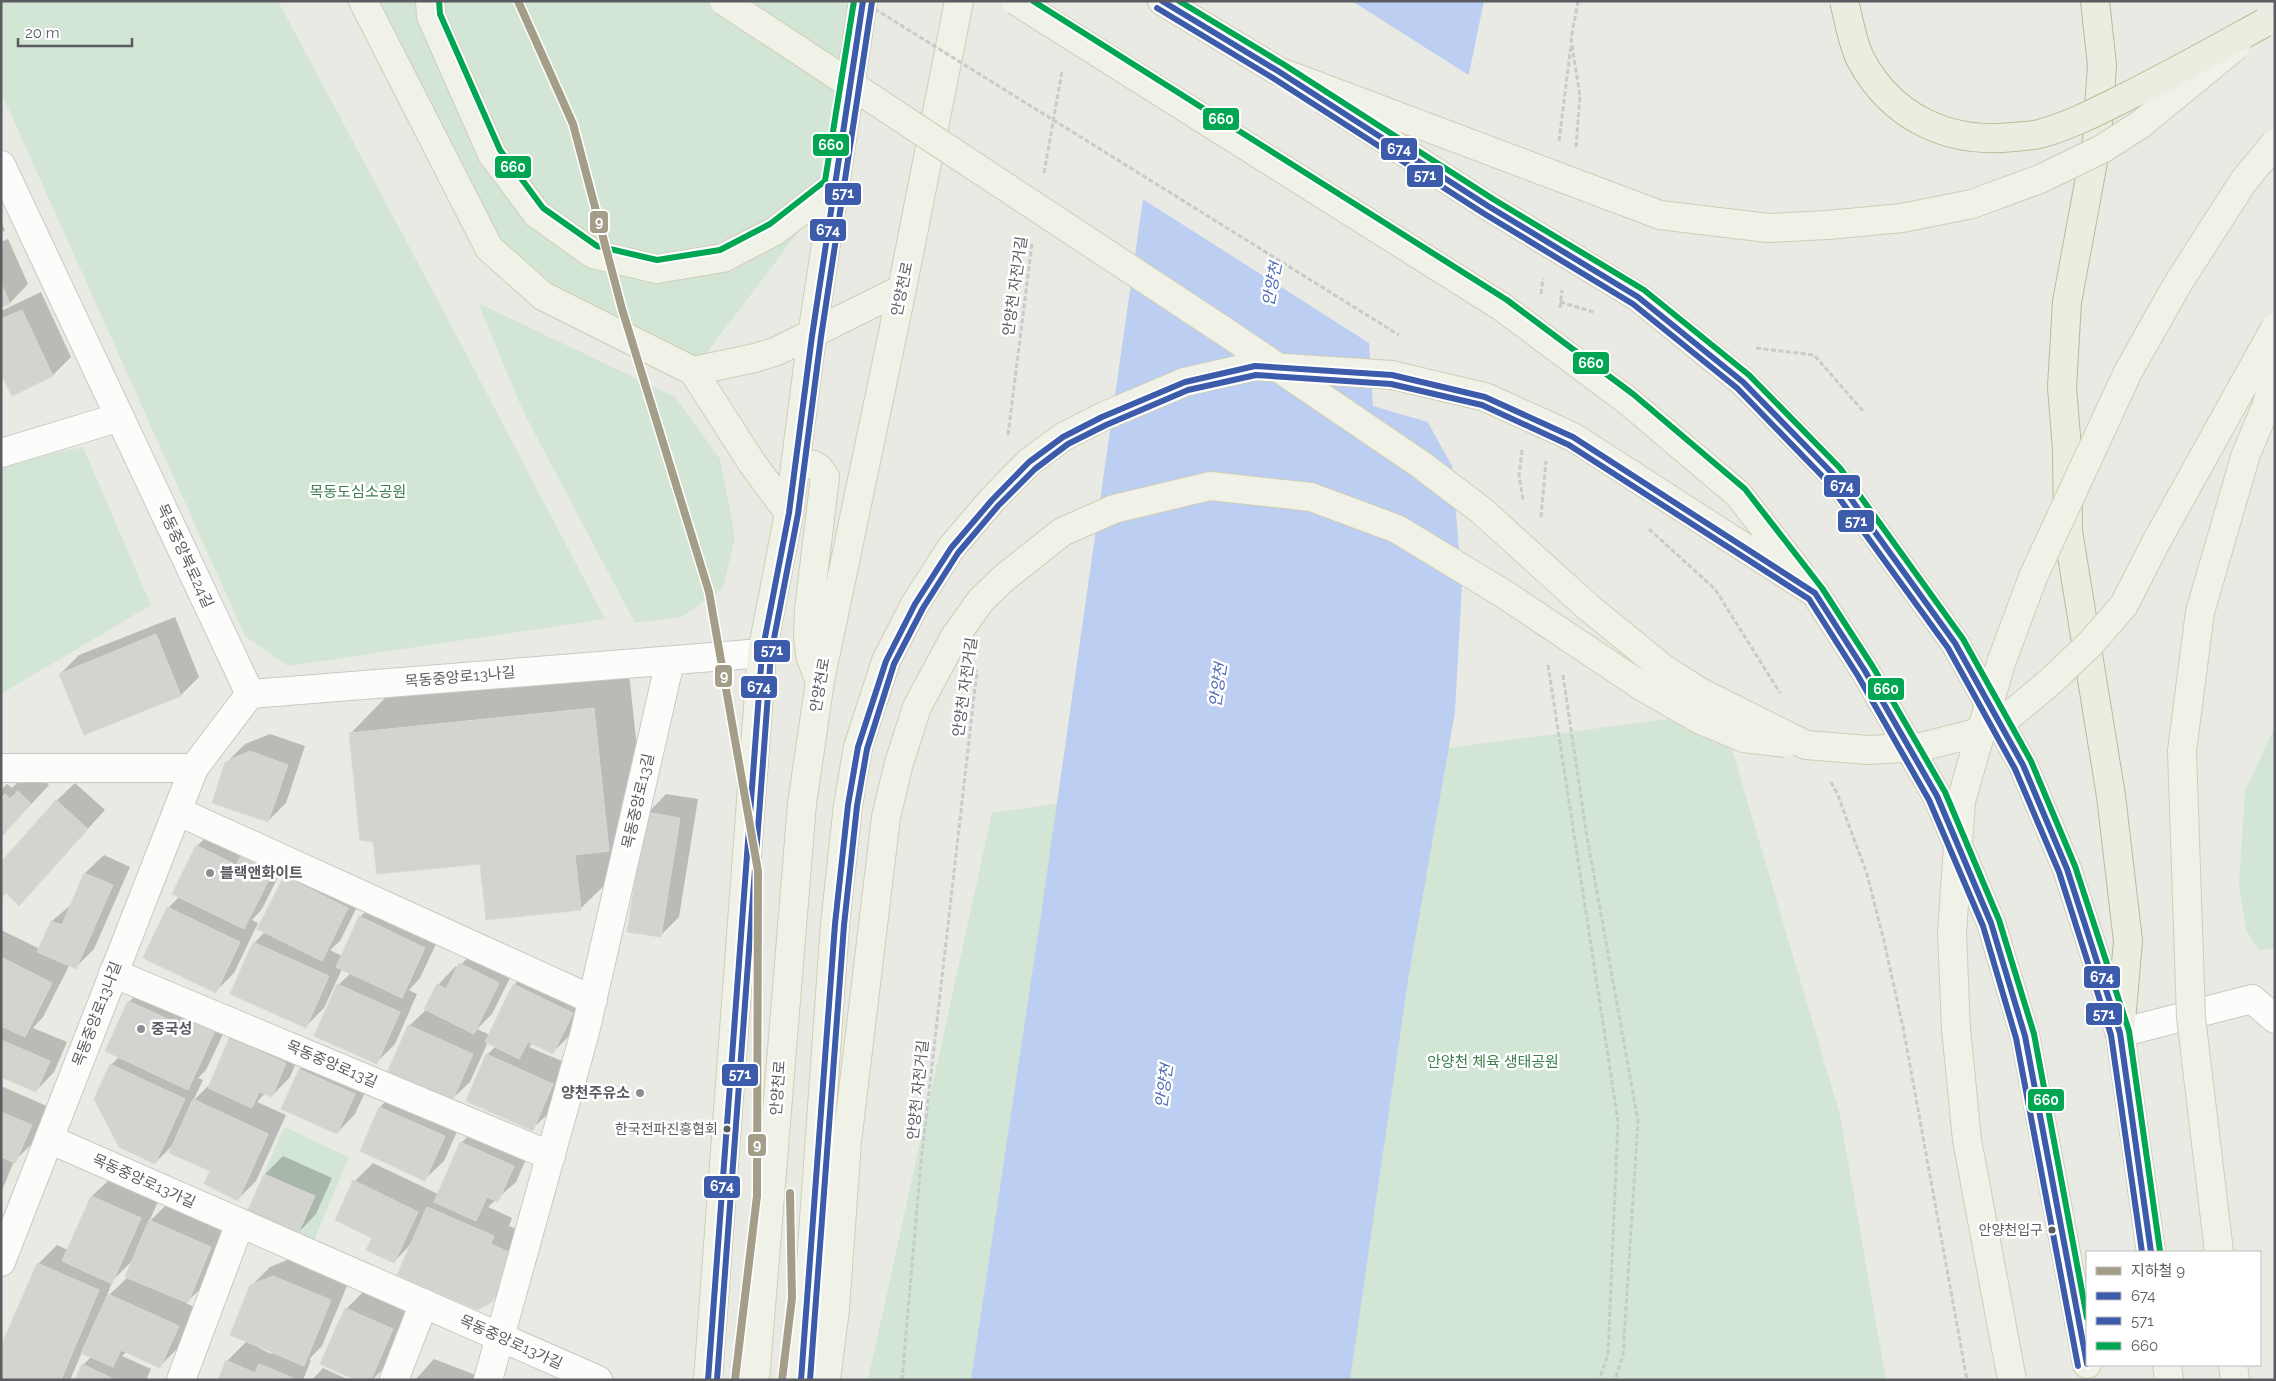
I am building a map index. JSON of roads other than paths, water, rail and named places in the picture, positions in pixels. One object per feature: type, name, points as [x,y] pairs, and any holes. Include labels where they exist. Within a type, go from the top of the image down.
[{"type":"highway","points":[[1844,1],[1860,59],[1879,87],[1902,110],[1925,125],[1955,134],[1990,140],[2039,134],[2083,118],[2156,82],[2269,19]]},
{"type":"highway","points":[[2095,1],[2102,65],[2097,140],[2067,302],[2062,387],[2067,448],[2068,531],[2111,796],[2128,941],[2120,1033]]},
{"type":"main road","points":[[363,1],[489,248],[543,296],[693,371],[752,463],[789,513]]},
{"type":"main road","points":[[430,1],[431,16],[492,154],[537,214],[594,254],[657,269],[722,258],[775,230],[834,186]]},
{"type":"main road","points":[[724,1],[1222,329],[1420,464],[1482,511],[1588,607],[1664,669],[1700,692],[1806,745]]},
{"type":"main road","points":[[708,1380],[762,653],[789,513],[812,336],[863,1]]},
{"type":"main road","name":"안양천로","points":[[755,1380],[802,804],[820,681],[902,289],[959,1]]},
{"type":"main road","points":[[1016,1],[1493,302],[1628,400],[1738,494],[1815,593],[1865,671],[1937,796],[1991,923],[2025,1036],[2086,1359]]},
{"type":"main road","points":[[1162,1],[1278,71],[1488,206],[1638,297],[1743,382],[1833,474],[1955,643],[2023,766],[2066,868],[2120,1033],[2151,1251]]},
{"type":"main road","points":[[1278,71],[1660,215],[1768,228],[1828,225],[1902,218],[1972,204],[2040,179],[2102,148],[2141,124],[2269,19]]},
{"type":"main road","points":[[2012,1380],[1967,1140],[1956,1029],[1952,933],[1961,801],[2001,663],[2033,577],[2128,372],[2182,277],[2243,182],[2275,144]]},
{"type":"main road","points":[[693,371],[777,352],[902,289]]},
{"type":"main road","points":[[826,1380],[835,1309],[846,1142],[886,816],[899,763],[917,707],[954,638],[980,600],[1004,578],[1062,532],[1114,509],[1210,486],[1311,497],[1396,529],[1504,594],[1643,687],[1699,720],[1744,738],[1868,750],[1921,748],[1972,734],[2008,717],[2051,681],[2090,644],[2124,605],[2155,544],[2275,328]]},
{"type":"main road","points":[[801,1380],[835,924],[848,805],[858,747],[886,661],[915,604],[951,548],[992,500],[1029,462],[1063,437],[1102,417],[1184,382],[1255,366],[1392,375],[1484,397],[1574,437],[1815,593]]},
{"type":"main road","points":[[2219,1251],[2191,1017],[2182,751],[2200,612],[2246,454],[2266,407],[2275,374]]},
{"type":"main road","points":[[796,464],[811,463],[820,468],[825,477],[808,609],[810,655],[820,681]]},
{"type":"main road","points":[[2087,1366],[2090,1380]]},
{"type":"main road","points":[[2167,1366],[2170,1380]]},
{"type":"main road","points":[[2233,1366],[2236,1380]]},
{"type":"street","name":"목동중앙북로24길","points":[[1,165],[250,694]]},
{"type":"street","points":[[1,453],[120,417]]},
{"type":"street","name":"목동중앙로13나길","points":[[1,1262],[194,768],[250,694],[762,653]]},
{"type":"street","name":"목동중앙로13길","points":[[488,1380],[593,1000],[670,661]]},
{"type":"street","points":[[1,768],[194,768]]},
{"type":"street","points":[[176,811],[593,1000]]},
{"type":"street","name":"목동중앙로13길","points":[[113,973],[551,1156]]},
{"type":"street","points":[[2120,1033],[2252,999],[2275,1019]]},
{"type":"street","name":"목동중앙로13가길","points":[[49,1139],[598,1380]]},
{"type":"street","points":[[181,1380],[240,1223]]},
{"type":"street","points":[[394,1380],[424,1303]]},
{"type":"water","name":"안양천","points":[[1167,1],[1484,1],[1470,69],[1426,223],[1421,410],[1452,466],[1462,584],[1455,712],[1408,980],[1350,1380],[971,1380],[1041,915],[1144,192]]},
{"type":"metro line","name":"9","points":[[518,1],[573,124],[622,309],[709,592],[758,871],[757,1196],[735,1380]]},
{"type":"metro line","name":"9","points":[[782,1380],[792,1298],[790,1193]]},
{"type":"place","name":"블랙앤화이트","points":[[210,873]]},
{"type":"place","name":"중국성","points":[[141,1029]]},
{"type":"place","name":"양천주유소","points":[[640,1093]]},
{"type":"place","name":"한국전파진흥협회","points":[[727,1129]]},
{"type":"place","name":"안양천입구","points":[[2052,1230]]},
{"type":"park label","name":"목동도심소공원","points":[[358,492]]},
{"type":"park label","name":"안양천 체육 생태공원","points":[[1493,1062]]}]
